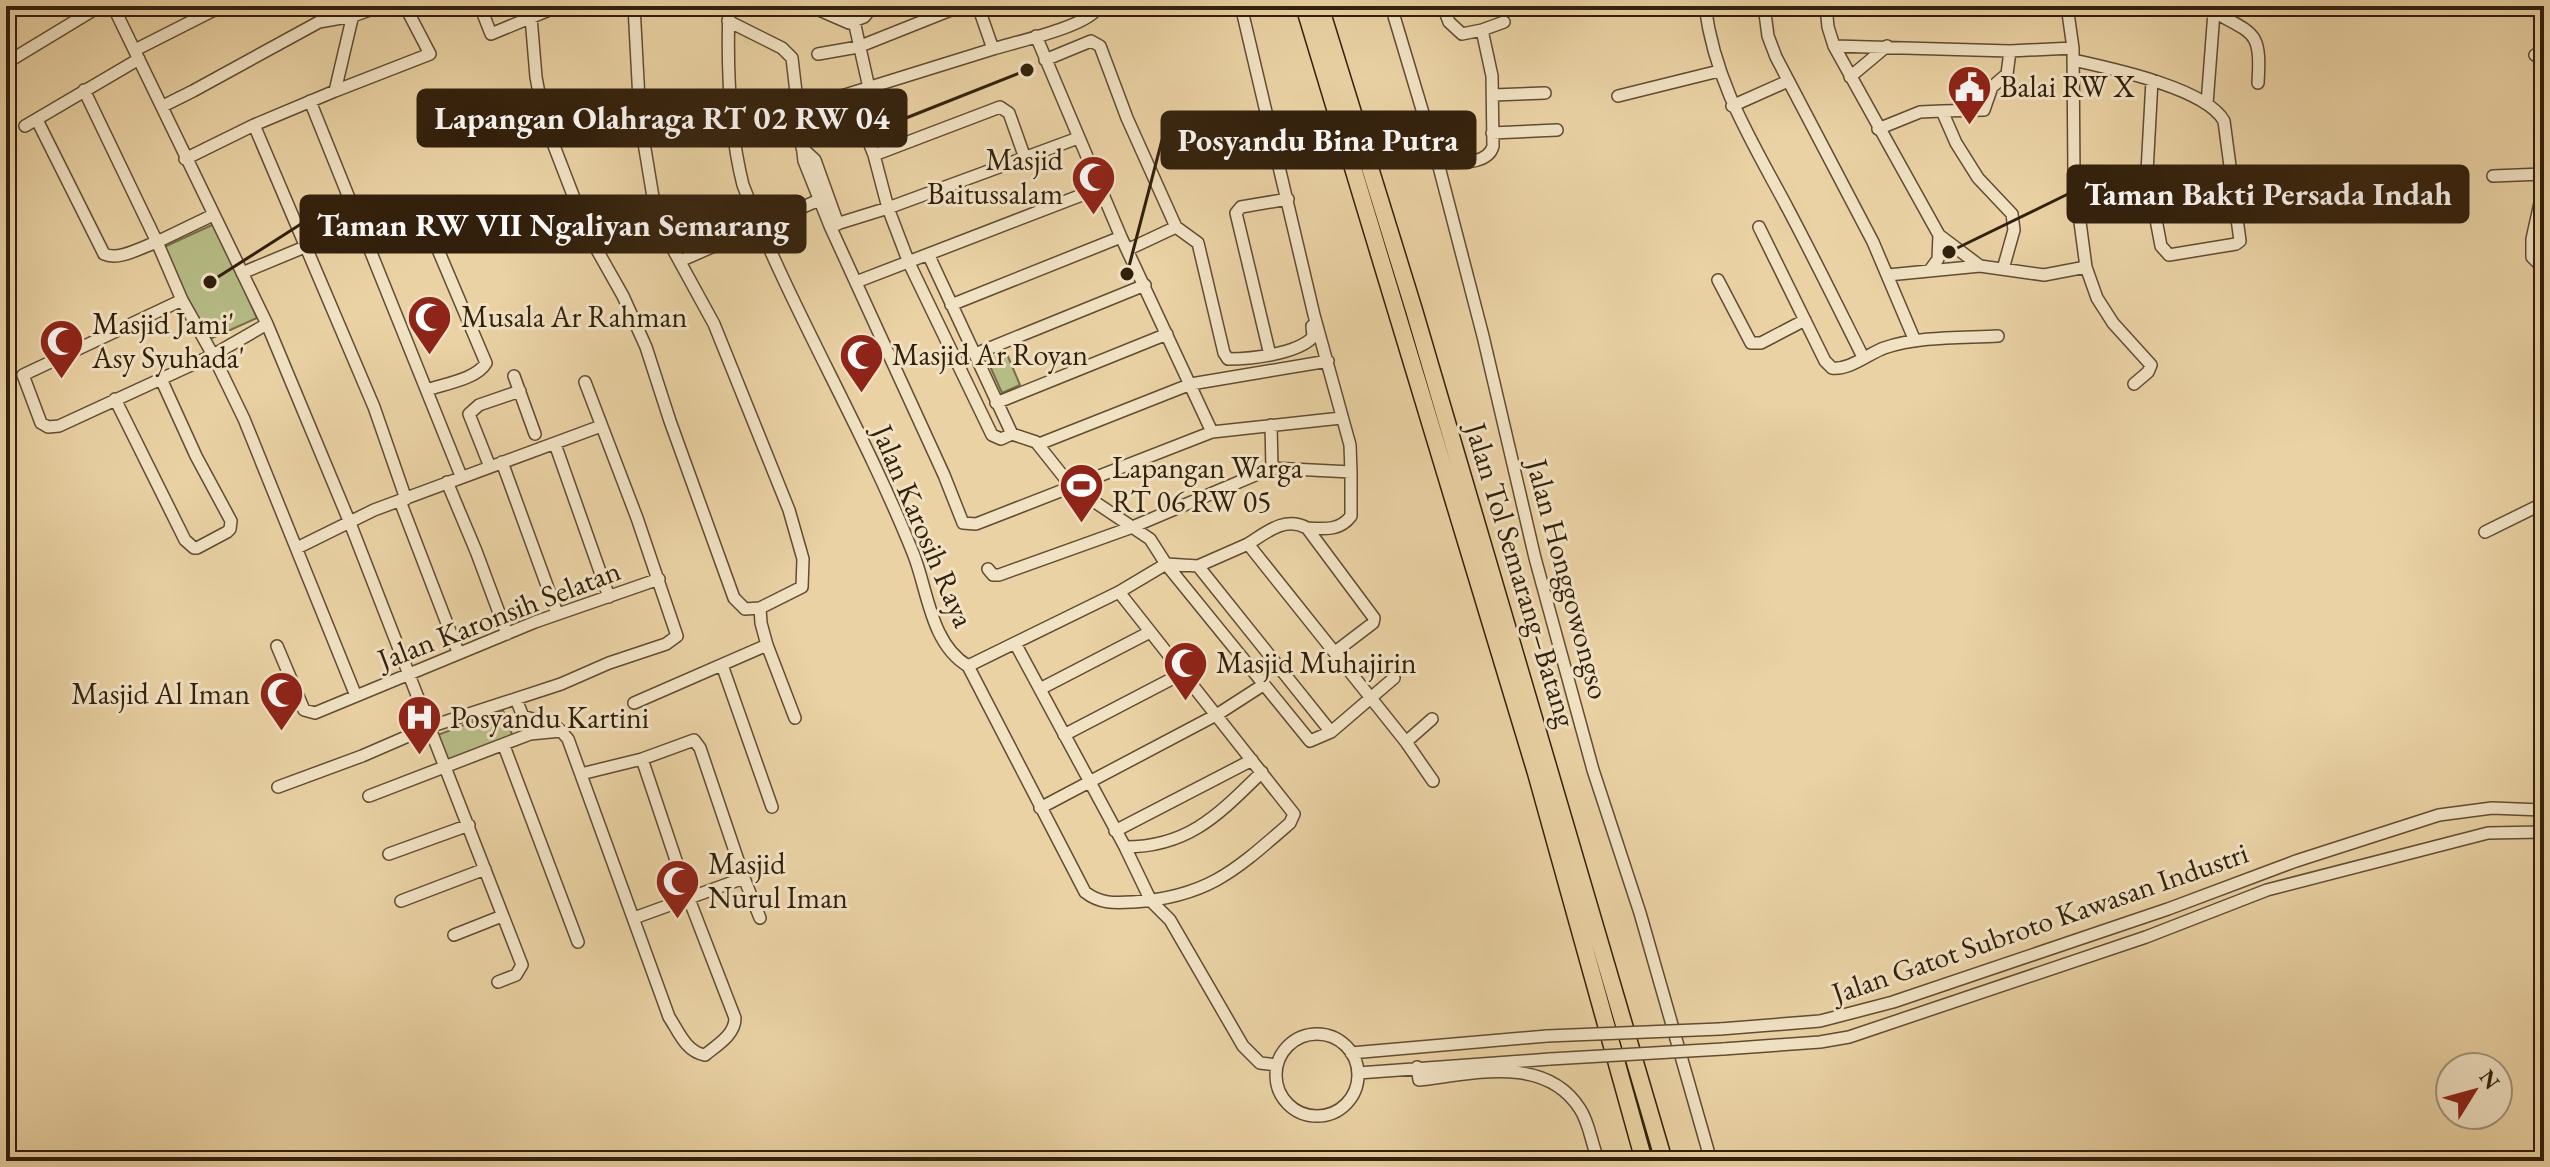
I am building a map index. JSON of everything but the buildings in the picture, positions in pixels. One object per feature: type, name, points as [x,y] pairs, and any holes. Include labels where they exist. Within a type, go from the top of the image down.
[{"type":"highway","name":"Jalan Tol Semarang–Batang","points":[[1304,6],[1536,773],[1644,1161]]},
{"type":"highway","name":"Jalan Tol Semarang–Batang","points":[[1320,6],[1414,310],[1664,1161]]},
{"type":"street","points":[[7,58],[100,6]]},
{"type":"street","points":[[113,6],[267,324],[350,523],[522,965],[516,975],[498,982]]},
{"type":"street","points":[[25,126],[222,6]]},
{"type":"street","points":[[163,106],[319,22],[381,6]]},
{"type":"street","points":[[185,159],[310,101],[430,54],[405,6]]},
{"type":"street","points":[[480,6],[491,34],[538,12],[559,6]]},
{"type":"street","points":[[538,12],[536,77],[544,120],[565,177],[588,234],[623,296],[646,347],[734,598],[745,609],[760,608],[802,587],[803,559],[789,510],[719,336],[659,220],[649,182],[638,92],[634,6]]},
{"type":"street","name":"Jalan Karosih Raya","points":[[729,6],[736,156],[743,185],[915,557],[938,628],[954,657],[968,666],[1085,892],[1106,902],[1151,901],[1181,895],[1218,881],[1294,820],[1294,814],[1262,772]]},
{"type":"street","points":[[810,6],[844,22],[867,15],[873,6]]},
{"type":"street","points":[[818,54],[858,47],[961,6]]},
{"type":"street","points":[[978,6],[993,49]]},
{"type":"street","points":[[832,99],[1036,36],[1089,17],[1096,13],[1099,6]]},
{"type":"street","points":[[1241,6],[1314,315],[1350,445],[1351,516],[1337,527],[1307,528]]},
{"type":"street","name":"Jalan Honggowongso","points":[[1391,6],[1438,163],[1483,336],[1535,558],[1593,770],[1644,927],[1711,1161]]},
{"type":"street","points":[[1443,6],[1449,22],[1462,34],[1504,22]]},
{"type":"street","points":[[1705,6],[1719,71],[1732,106],[1807,243],[1863,357]]},
{"type":"street","points":[[1764,6],[1768,36],[1788,81],[1888,275],[1915,341]]},
{"type":"street","points":[[1826,6],[1834,46],[1939,235],[1980,266]]},
{"type":"street","points":[[2067,6],[2073,54],[2074,177],[2086,267],[2097,298],[2113,323],[2151,365],[2148,372],[2134,384]]},
{"type":"street","points":[[2196,6],[2216,9],[2254,35],[2258,83]]},
{"type":"street","points":[[2207,104],[2216,9]]},
{"type":"street","points":[[332,92],[354,11]]},
{"type":"street","points":[[728,21],[782,48],[792,58],[801,147],[819,200],[834,225]]},
{"type":"street","points":[[854,21],[869,88]]},
{"type":"street","points":[[1438,163],[1484,158],[1491,153],[1492,76],[1482,30]]},
{"type":"street","points":[[1036,36],[1121,237],[1212,432]]},
{"type":"street","points":[[1045,60],[1087,42],[1097,42],[1176,227],[1198,243],[1226,357],[1230,359],[1270,355],[1312,340],[1314,334],[1286,200]]},
{"type":"street","points":[[1834,46],[2073,54],[2152,80],[2207,104],[2224,121],[2240,241],[2236,244],[2169,255],[2161,246],[2147,172],[2152,80]]},
{"type":"street","points":[[1850,77],[1887,46]]},
{"type":"street","points":[[1878,129],[1920,112],[1984,110],[1992,87],[2007,74],[2010,51]]},
{"type":"street","points":[[1618,96],[1719,71]]},
{"type":"street","points":[[1732,106],[1788,81]]},
{"type":"street","points":[[84,90],[182,300],[244,419],[356,696]]},
{"type":"street","points":[[1493,95],[1545,93]]},
{"type":"street","points":[[850,95],[874,155],[888,208],[909,263],[988,430],[998,439],[1012,434],[1039,444],[1071,486],[1150,539],[1166,564],[1310,741],[1331,732],[1394,678]]},
{"type":"street","points":[[310,101],[461,476]]},
{"type":"street","points":[[874,155],[1000,107],[1009,113],[1025,158]]},
{"type":"street","points":[[1942,111],[1956,143],[1978,178],[2012,214],[2014,230],[2003,269]]},
{"type":"street","points":[[37,120],[104,254],[110,258],[157,242],[213,215]]},
{"type":"street","points":[[254,125],[374,407],[403,500],[458,652]]},
{"type":"street","points":[[1492,133],[1557,130]]},
{"type":"street","points":[[834,225],[1078,138]]},
{"type":"street","points":[[801,147],[815,160],[834,225],[856,282],[944,475],[960,519],[968,525],[1212,432],[1341,418]]},
{"type":"street","points":[[2493,176],[2544,174]]},
{"type":"street","points":[[2544,185],[2541,221],[2532,239],[2532,257],[2538,263],[2544,263]]},
{"type":"street","points":[[856,282],[1100,188]]},
{"type":"street","points":[[680,261],[819,200]]},
{"type":"street","points":[[1270,355],[1236,213],[1241,207],[1286,200]]},
{"type":"street","points":[[242,273],[360,224]]},
{"type":"street","points":[[1129,249],[1176,227]]},
{"type":"street","points":[[1759,227],[1825,361],[1832,368],[1844,367],[1887,347],[1915,341],[1998,336]]},
{"type":"street","points":[[1930,270],[1938,259],[1939,235]]},
{"type":"street","points":[[951,305],[1121,237]]},
{"type":"street","points":[[427,390],[472,375],[482,370],[486,363],[436,245]]},
{"type":"street","points":[[929,256],[1012,434]]},
{"type":"street","points":[[1888,275],[1980,266],[2044,275],[2086,267]]},
{"type":"street","points":[[1718,280],[1751,343],[1768,340],[1805,320]]},
{"type":"street","points":[[975,354],[1145,285]]},
{"type":"street","points":[[182,300],[23,375],[41,423],[48,427],[59,426],[213,355],[267,324]]},
{"type":"street","points":[[996,403],[1167,334]]},
{"type":"street","points":[[1039,444],[1191,384],[1328,361]]},
{"type":"street","points":[[514,376],[535,434]]},
{"type":"street","points":[[115,399],[185,540],[197,548],[227,532],[231,521],[196,456],[161,379]]},
{"type":"street","points":[[278,787],[429,727],[516,699],[675,639],[678,634],[659,579],[585,382]]},
{"type":"street","points":[[520,391],[479,405],[469,414],[496,465],[557,613]]},
{"type":"street","points":[[1271,425],[1272,468]]},
{"type":"street","points":[[297,548],[374,510],[601,426]]},
{"type":"street","points":[[555,444],[609,597]]},
{"type":"street","points":[[988,569],[993,575],[999,575],[1130,528],[1272,468],[1351,472]]},
{"type":"street","points":[[447,482],[507,634]]},
{"type":"street","points":[[2485,532],[2544,503]]},
{"type":"street","points":[[968,666],[1119,592],[1166,564],[1198,566],[1286,523],[1296,522],[1307,528],[1372,615],[1373,623],[1335,652]]},
{"type":"street","points":[[1248,544],[1406,742],[1433,781]]},
{"type":"street","points":[[1198,566],[1331,732]]},
{"type":"street","name":"Jalan Karonsih Selatan","points":[[277,646],[304,710],[315,713],[557,613],[659,579]]},
{"type":"street","points":[[1119,592],[1262,772],[1221,813],[1200,828],[1147,847],[1125,847]]},
{"type":"street","points":[[760,608],[767,645],[795,718]]},
{"type":"street","points":[[1040,689],[1150,632]]},
{"type":"street","points":[[1015,643],[1151,901],[1170,920],[1243,1046],[1260,1063],[1277,1065]]},
{"type":"street","points":[[634,703],[767,645]]},
{"type":"street","points":[[722,665],[772,807]]},
{"type":"street","points":[[1064,735],[1183,673]]},
{"type":"street","points":[[1040,808],[1218,714],[1263,685]]},
{"type":"street","points":[[516,699],[530,734]]},
{"type":"street","points":[[522,716],[554,725],[568,739],[669,1017],[688,1047],[697,1054],[705,1055],[728,1035],[734,1027],[735,1018],[689,899],[642,759]]},
{"type":"street","points":[[1406,742],[1432,719]]},
{"type":"street","points":[[369,796],[530,734],[561,731]]},
{"type":"street","points":[[581,774],[642,759],[694,740],[700,748],[760,918]]},
{"type":"street","points":[[504,746],[578,942]]},
{"type":"street","points":[[1115,831],[1252,760]]},
{"type":"street","name":"Jalan Gatot Subroto Kawasan Industri","points":[[1351,1053],[1547,1036],[1720,1029],[1820,1021],[1893,1002],[2168,909],[2296,861],[2439,815],[2492,808],[2544,810]]},
{"type":"street","points":[[389,854],[469,825]]},
{"type":"street","name":"Jalan Gatot Subroto Kawasan Industri","points":[[1358,1073],[1820,1042],[1849,1037],[2146,937],[2267,890],[2488,833],[2544,832]]},
{"type":"street","points":[[401,901],[485,869]]},
{"type":"street","points":[[634,918],[744,878]]},
{"type":"street","points":[[454,935],[502,916]]},
{"type":"street","points":[[1311,1034],[1334,1038],[1351,1053],[1358,1073],[1352,1096],[1344,1106],[1323,1116],[1311,1116],[1290,1106],[1282,1098],[1277,1087],[1277,1065],[1289,1045],[1311,1034]]},
{"type":"street","points":[[1417,1067],[1419,1080],[1501,1070],[1528,1073],[1549,1081],[1561,1088],[1580,1109],[1595,1157]]},
{"type":"green space","points":[[214,224],[257,318],[206,341],[164,247]]},
{"type":"green space","points":[[1004,347],[1020,385],[1002,393],[985,355]]},
{"type":"green space","points":[[503,710],[514,740],[446,765],[435,736]]},
{"type":"place","name":"Lapangan Olahraga RT 02 RW 04","points":[[1027,70]]},
{"type":"place","name":"Balai RW X","points":[[1969,126]]},
{"type":"place","name":"Masjid Baitussalam","points":[[1094,216]]},
{"type":"place","name":"Taman Bakti Persada Indah","points":[[1949,252]]},
{"type":"place","name":"Posyandu Bina Putra","points":[[1127,274]]},
{"type":"place","name":"Taman RW VII Ngaliyan Semarang","points":[[210,282]]},
{"type":"place","name":"Musala Ar Rahman","points":[[430,356]]},
{"type":"place","name":"Masjid Jami' Asy Syuhada'","points":[[61,380]]},
{"type":"place","name":"Masjid Ar Royan","points":[[861,394]]},
{"type":"place","name":"Lapangan Warga RT 06 RW 05","points":[[1081,524]]},
{"type":"place","name":"Masjid Muhajirin","points":[[1185,702]]},
{"type":"place","name":"Masjid Al Iman","points":[[281,733]]},
{"type":"place","name":"Posyandu Kartini","points":[[419,757]]},
{"type":"place","name":"Masjid Nurul Iman","points":[[677,920]]}]
